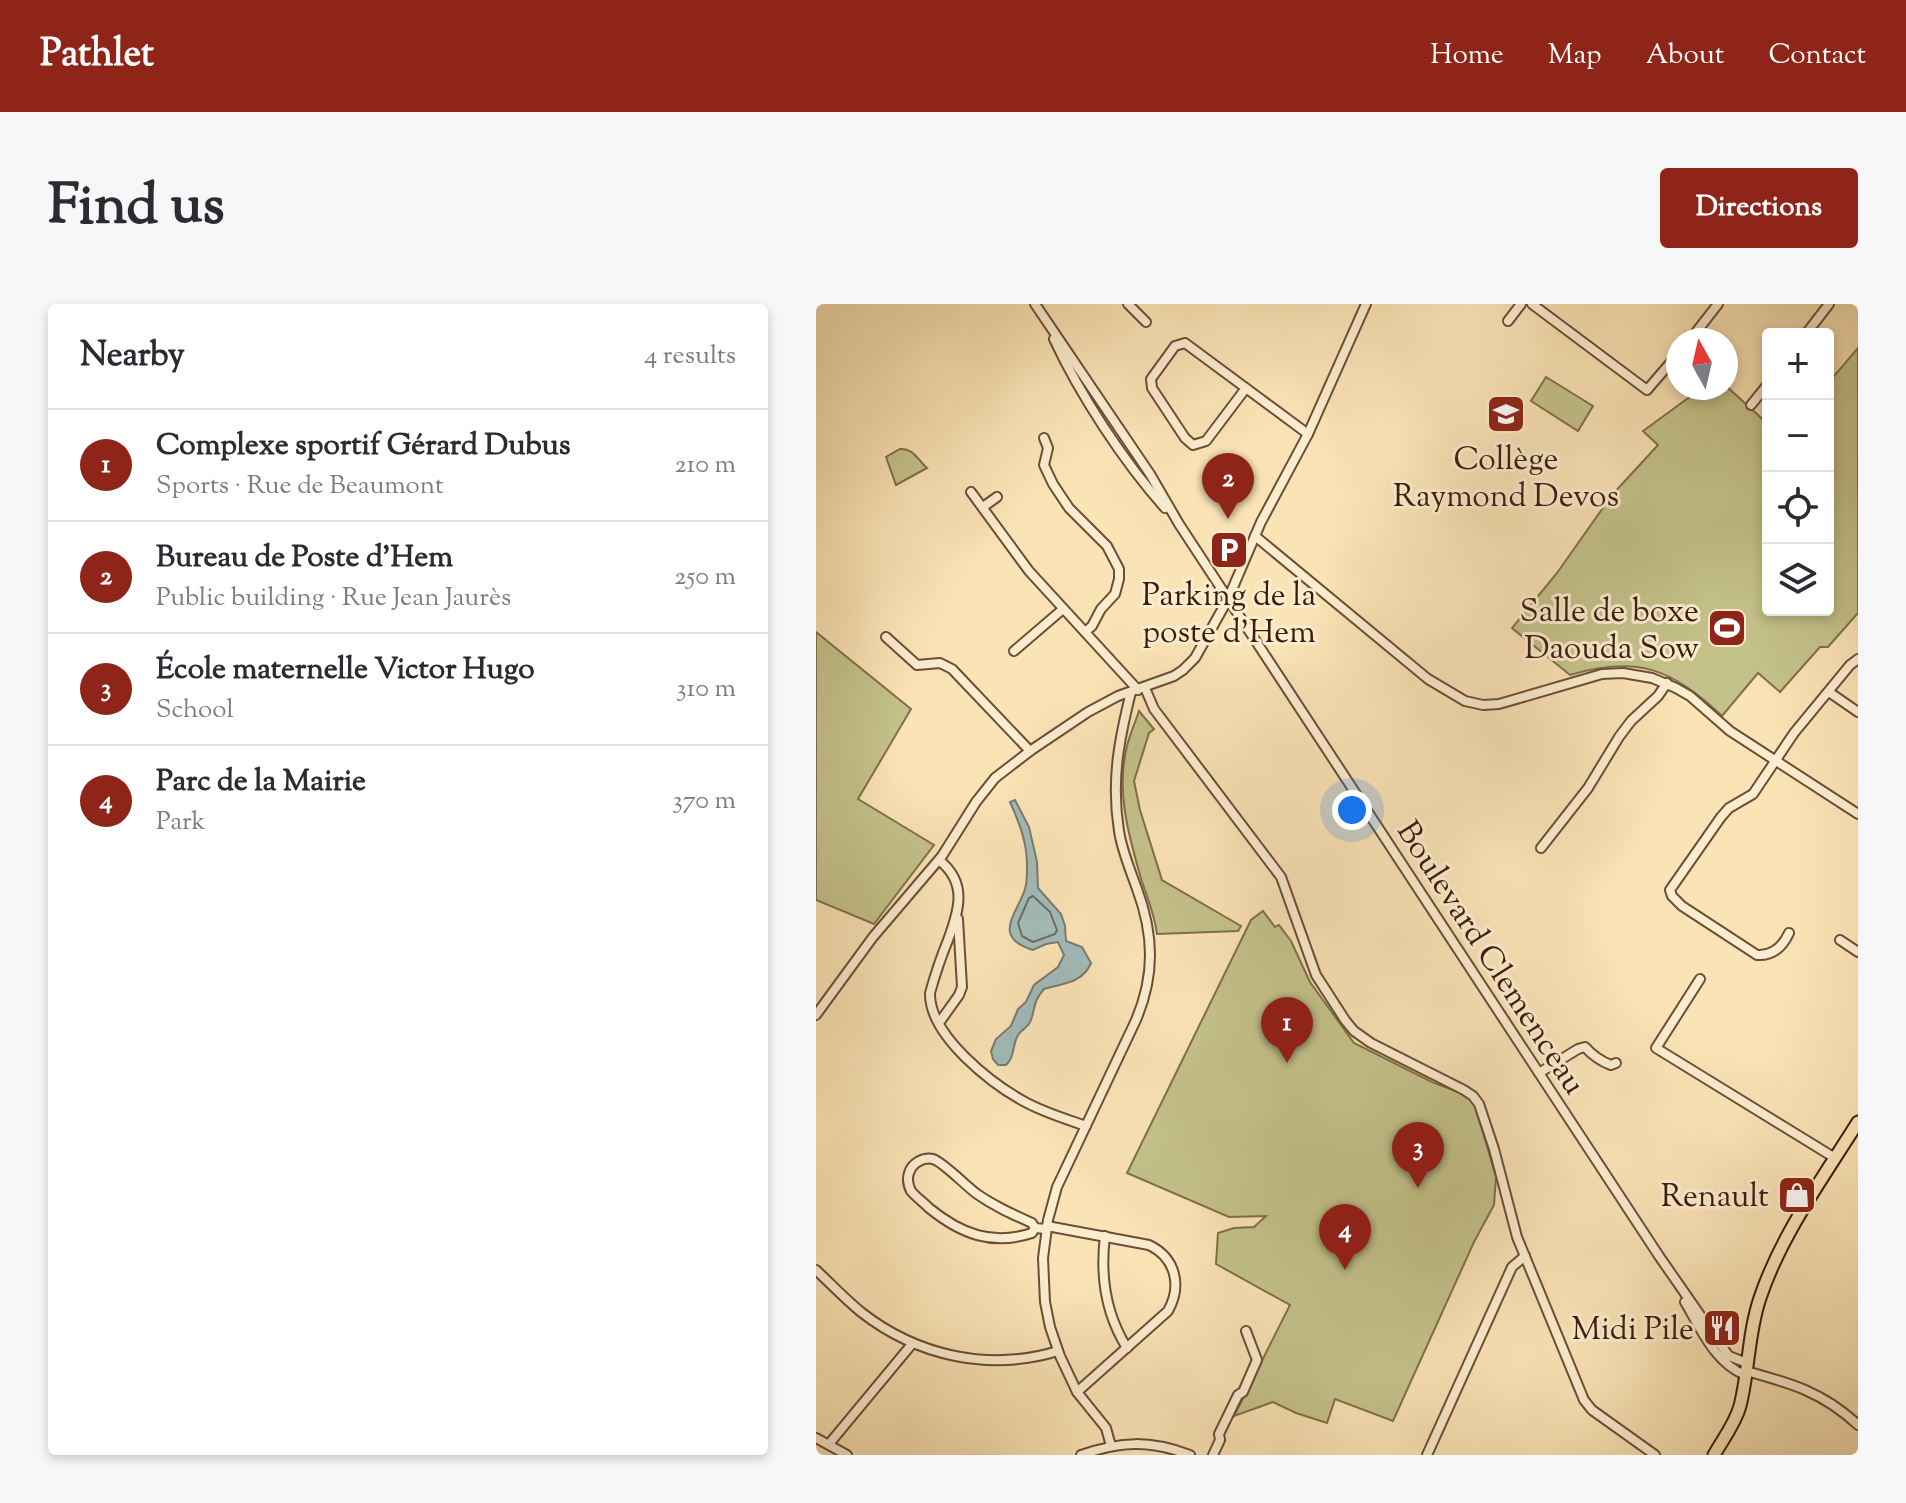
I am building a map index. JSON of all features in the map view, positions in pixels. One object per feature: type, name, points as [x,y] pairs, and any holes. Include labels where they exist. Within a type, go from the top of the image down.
[{"type":"main road","points":[[1714,1455],[1737,1414],[1755,1314],[1767,1279],[1795,1224],[1858,1122]]},
{"type":"street","points":[[1128,304],[1146,322]]},
{"type":"street","points":[[816,1015],[873,937],[939,860],[976,802],[1001,773],[1088,712],[1174,676],[1191,663],[1228,599],[1255,536],[1308,434],[1366,304]]},
{"type":"street","points":[[1508,321],[1521,304]]},
{"type":"street","points":[[1532,304],[1647,390],[1666,368]]},
{"type":"street","points":[[1699,328],[1718,304]]},
{"type":"street","points":[[1811,328],[1829,304]]},
{"type":"street","name":"Boulevard Clemenceau","points":[[1040,306],[1045,320],[1150,474],[1179,524],[1659,1256],[1719,1357],[1733,1370],[1746,1370]]},
{"type":"street","points":[[1246,388],[1206,441],[1193,445],[1185,438],[1152,388],[1151,379],[1175,346],[1185,343],[1246,388],[1308,434]]},
{"type":"street","points":[[1751,405],[1762,391]]},
{"type":"street","points":[[1044,438],[1048,448],[1044,465],[1053,484],[1069,508],[1107,546],[1119,569],[1115,594],[1085,632]]},
{"type":"street","points":[[971,492],[1025,565],[1154,709],[1277,871],[1316,975],[1354,1031],[1371,1043],[1464,1090],[1476,1100],[1491,1136],[1525,1256],[1586,1404],[1655,1455]]},
{"type":"street","points":[[983,507],[997,497]]},
{"type":"street","points":[[1255,536],[1428,679],[1465,701],[1483,705],[1499,704],[1612,673],[1644,675],[1690,696],[1730,731],[1858,814]]},
{"type":"street","points":[[1014,651],[1063,609]]},
{"type":"street","points":[[886,637],[917,665],[940,663],[952,669],[1030,751]]},
{"type":"street","points":[[1789,933],[1784,945],[1770,953],[1757,955],[1682,906],[1670,890],[1721,817],[1729,808],[1753,794],[1794,733],[1858,659]]},
{"type":"street","points":[[1541,848],[1588,788],[1631,721],[1658,696],[1667,683]]},
{"type":"street","points":[[1111,1446],[1106,1428],[1077,1392],[1058,1351],[1048,1319],[1043,1284],[1046,1228],[1059,1181],[1139,1012],[1150,967],[1149,931],[1124,855],[1116,807],[1117,753],[1135,691]]},
{"type":"street","points":[[1829,692],[1858,712]]},
{"type":"street","points":[[939,860],[947,867],[957,886],[962,987],[939,1023]]},
{"type":"street","points":[[958,914],[930,993],[931,1008],[939,1023],[965,1056],[998,1085],[1033,1106],[1086,1126]]},
{"type":"street","points":[[1840,940],[1858,952]]},
{"type":"street","points":[[1700,979],[1656,1048],[1835,1158]]},
{"type":"street","points":[[1539,1073],[1585,1047],[1601,1061],[1611,1065],[1616,1063]]},
{"type":"street","points":[[936,1160],[975,1193],[1032,1223],[1035,1228],[1032,1233],[1007,1239],[984,1237],[963,1230],[944,1220],[913,1194],[908,1184],[909,1171],[915,1163],[936,1160]]},
{"type":"street","points":[[1035,1228],[1143,1243],[1158,1250],[1169,1261],[1175,1276],[1175,1295],[1168,1311],[1077,1392]]},
{"type":"street","points":[[1105,1236],[1102,1261],[1104,1284],[1113,1322],[1127,1348]]},
{"type":"street","points":[[1427,1455],[1512,1267],[1525,1256]]},
{"type":"street","points":[[816,1270],[860,1311],[912,1344],[938,1352],[985,1359],[1029,1358],[1058,1351]]},
{"type":"street","points":[[1213,1455],[1220,1440],[1219,1434],[1257,1360],[1246,1331]]},
{"type":"street","points":[[829,1444],[912,1344]]},
{"type":"street","points":[[1746,1370],[1816,1394],[1858,1425]]},
{"type":"street","points":[[816,1438],[847,1455]]},
{"type":"street","points":[[1081,1455],[1111,1446],[1148,1444],[1190,1455]]},
{"type":"shaded area","points":[[1858,348],[1858,613],[1828,647],[1820,647],[1780,692],[1758,673],[1722,716],[1687,687],[1653,670],[1615,666],[1570,675],[1512,628],[1557,573],[1612,495],[1658,445],[1643,431],[1686,400],[1738,400],[1738,397],[1762,419],[1762,616],[1834,616],[1834,376]]},
{"type":"shaded area","points":[[1546,377],[1593,406],[1578,431],[1531,401]]},
{"type":"shaded area","points":[[900,449],[912,452],[927,468],[896,485],[886,457]]},
{"type":"shaded area","points":[[816,632],[911,709],[858,799],[934,845],[874,924],[816,900]]},
{"type":"shaded area","points":[[1139,711],[1154,729],[1149,733],[1134,781],[1162,880],[1241,926],[1238,931],[1157,934],[1131,843],[1123,795],[1127,746]]},
{"type":"shaded area","points":[[1263,911],[1291,941],[1310,982],[1354,1043],[1432,1082],[1469,1096],[1474,1102],[1496,1177],[1494,1205],[1474,1242],[1393,1421],[1335,1399],[1327,1423],[1273,1402],[1234,1416],[1290,1305],[1216,1264],[1218,1233],[1254,1227],[1266,1216],[1229,1217],[1127,1173],[1251,920]]},
{"type":"water","points":[[1015,800],[1029,827],[1037,862],[1038,888],[1061,914],[1066,941],[1082,947],[1091,963],[1077,979],[1044,989],[1036,1001],[1030,1022],[1016,1039],[1009,1062],[998,1065],[991,1051],[996,1039],[1011,1026],[1034,985],[1058,967],[1064,955],[1058,942],[1033,950],[1020,945],[1010,932],[1027,877],[1025,843],[1010,802]]},
{"type":"place","name":"Collège Raymond Devos","points":[[1506,414]]},
{"type":"place","name":"Bureau de Poste d'Hem","points":[[1228,519]]},
{"type":"place","name":"Parking de la poste d'Hem","points":[[1229,550]]},
{"type":"place","name":"Salle de boxe Daouda Sow","points":[[1727,628]]},
{"type":"place","name":"Complexe sportif Gérard Dubus","points":[[1287,1063]]},
{"type":"place","name":"École maternelle Victor Hugo","points":[[1418,1188]]},
{"type":"place","name":"Renault","points":[[1797,1195]]},
{"type":"place","name":"Parc de la Mairie","points":[[1345,1270]]},
{"type":"place","name":"Midi Pile","points":[[1722,1328]]}]
